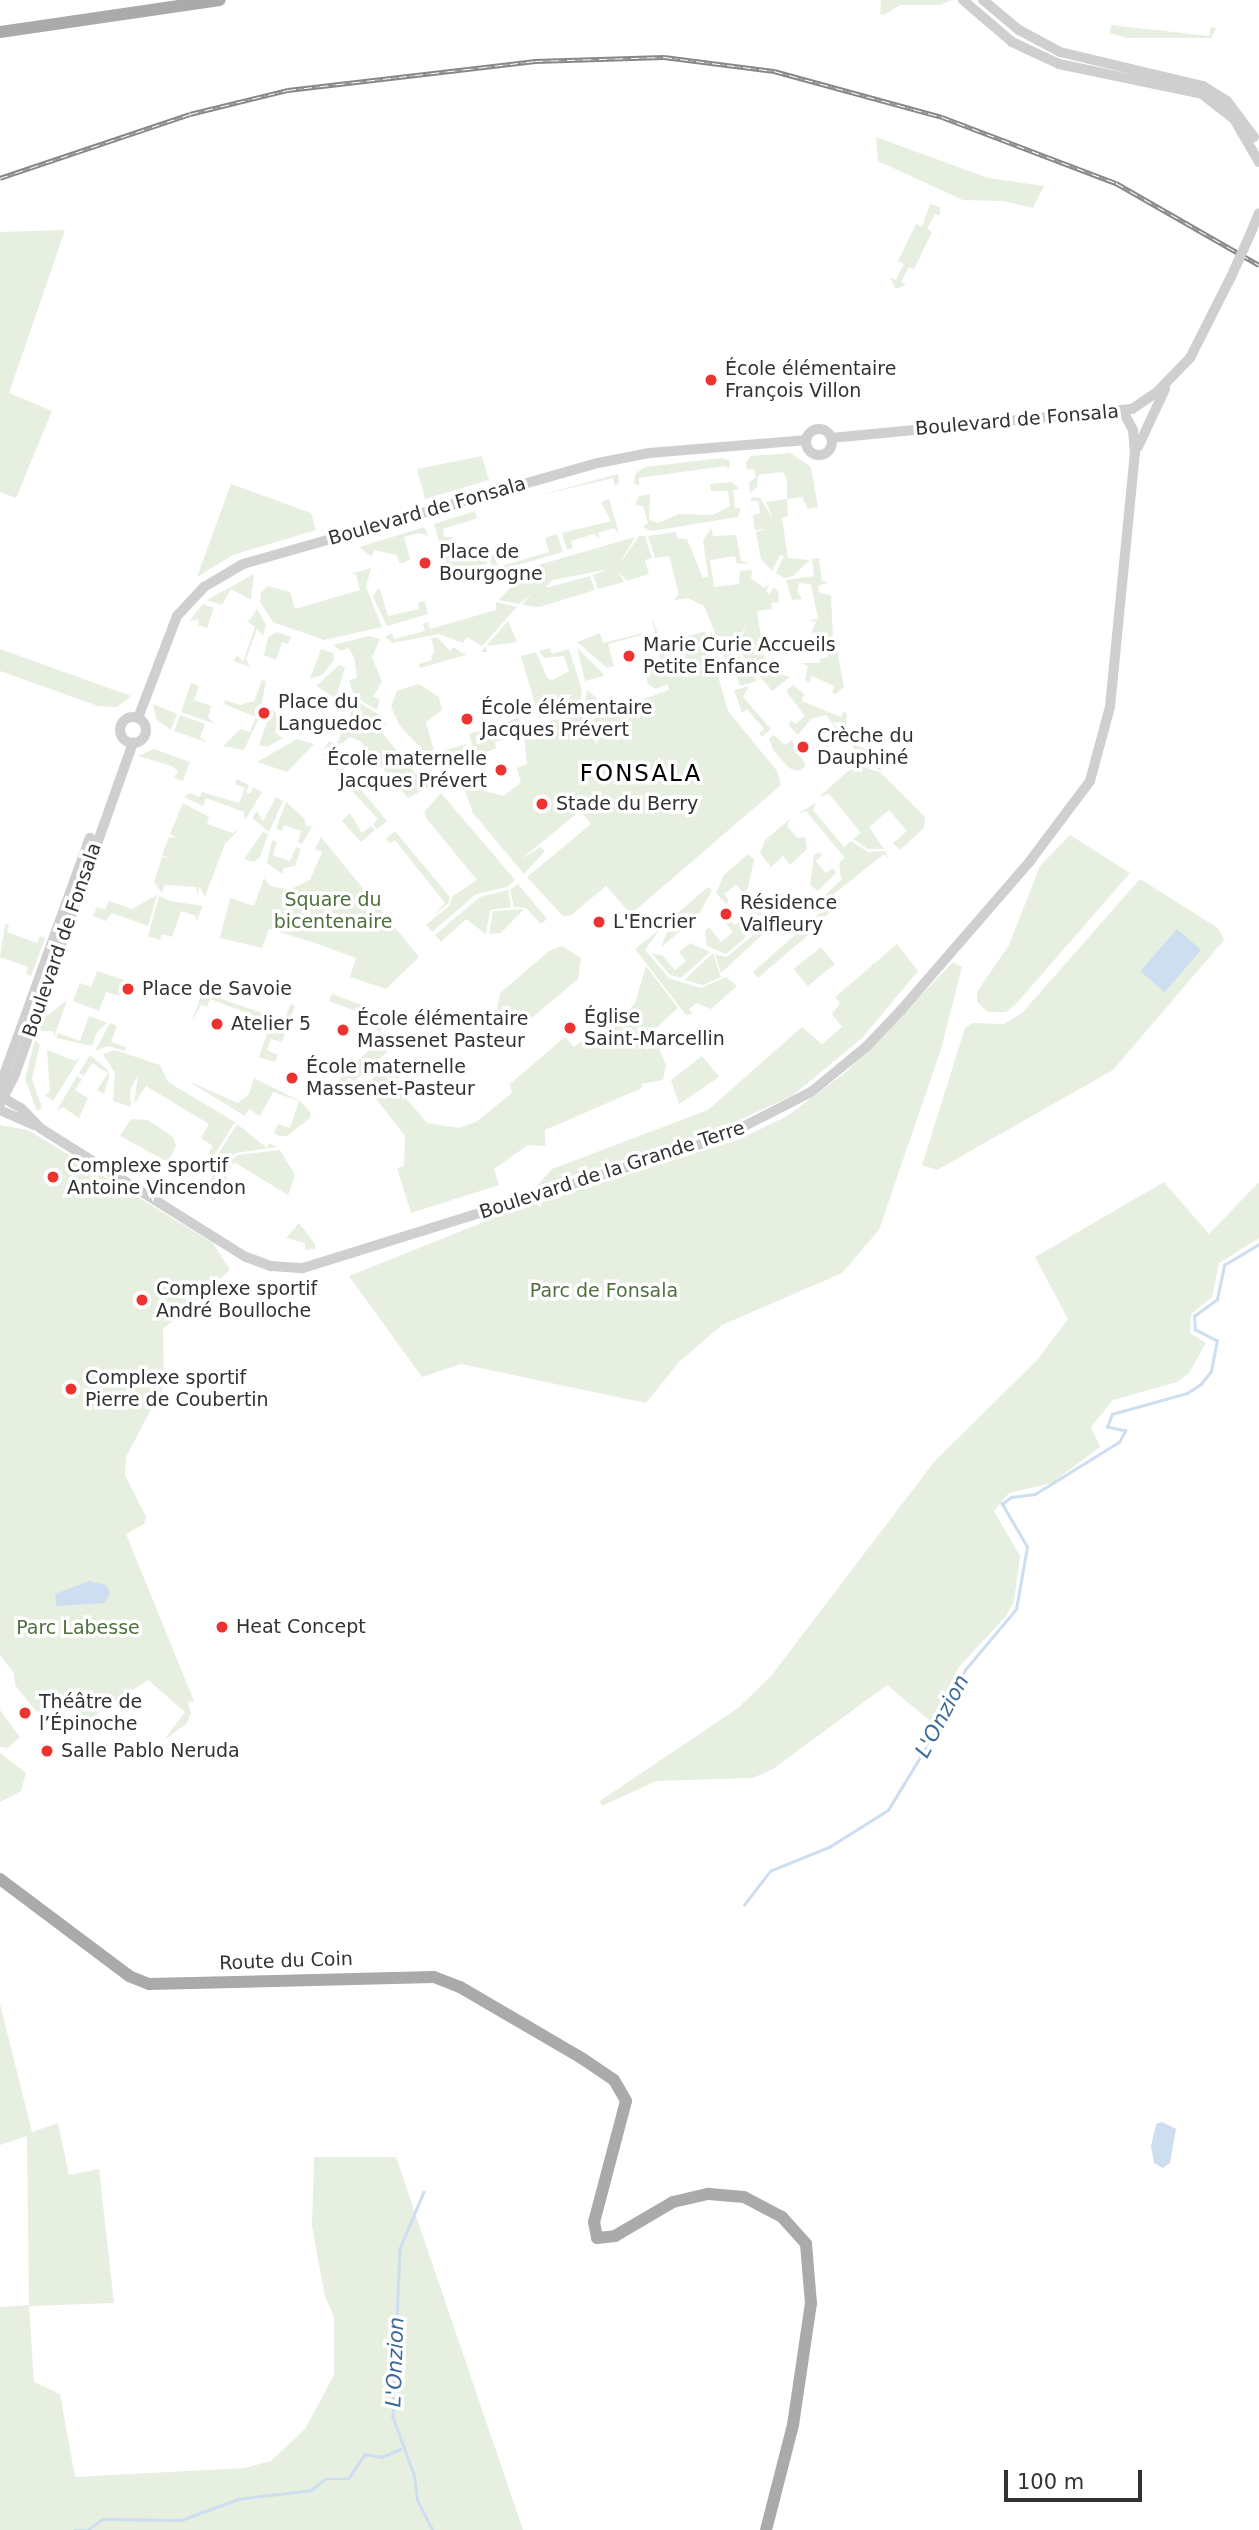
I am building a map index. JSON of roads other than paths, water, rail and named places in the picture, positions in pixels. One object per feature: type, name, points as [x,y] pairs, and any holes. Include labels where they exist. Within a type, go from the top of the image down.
[{"type":"main road","points":[[0,32],[220,0]]},
{"type":"main road","name":"Route du Coin","points":[[0,1879],[129,1976],[149,1984],[434,1977],[460,1987],[586,2061],[614,2080],[626,2101],[594,2222],[597,2238],[615,2236],[660,2207],[690,2197],[744,2197],[772,2210],[797,2230],[810,2259],[811,2302],[793,2425],[766,2530]]},
{"type":"street","points":[[963,0],[1012,42],[1059,64],[1202,94],[1234,119],[1259,162]]},
{"type":"street","points":[[983,0],[1019,30],[1060,52],[1203,86],[1238,113],[1259,149]]},
{"type":"street","name":"Boulevard de Fonsala","points":[[831,438],[1126,411],[1168,383],[1197,349],[1259,213]]},
{"type":"street","name":"Boulevard de la Grande Terre","points":[[1135,453],[1168,383]]},
{"type":"street","points":[[1126,411],[1145,429]]},
{"type":"street","name":"Boulevard de la Grande Terre","points":[[2,1099],[40,1128],[246,1257],[271,1266],[303,1268],[721,1138],[808,1094],[843,1068],[902,1009],[1030,861],[1090,781],[1110,707],[1135,453],[1134,435],[1126,411]]},
{"type":"street","points":[[819,429],[831,438],[829,450],[820,454],[810,451],[806,440],[819,429]]},
{"type":"street","name":"Boulevard de Fonsala","points":[[138,718],[177,616],[204,587],[243,564],[598,463],[674,450],[806,440]]},
{"type":"street","points":[[138,718],[146,731],[130,741],[122,723],[138,718]]},
{"type":"street","name":"Boulevard de Fonsala","points":[[0,1086],[130,741]]},
{"type":"street","name":"Boulevard de Fonsala","points":[[2,1099],[130,741]]},
{"type":"street","points":[[0,1110],[40,1128]]},
{"type":"water","points":[[1177,929],[1201,950],[1164,992],[1140,971]]},
{"type":"water","points":[[89,1581],[106,1585],[110,1593],[105,1603],[56,1606],[55,1594]]},
{"type":"water","points":[[1162,2122],[1176,2129],[1170,2163],[1163,2168],[1154,2163],[1151,2146],[1156,2124]]},
{"type":"waterway","name":"L'Onzion","points":[[744,1905],[770,1871],[829,1847],[888,1810],[947,1713],[965,1670],[1016,1609],[1027,1547],[1002,1504],[1011,1497],[1035,1494],[1119,1442],[1125,1431],[1107,1427],[1112,1414],[1187,1393],[1201,1384],[1211,1371],[1217,1341],[1195,1330],[1194,1316],[1217,1299],[1224,1265],[1259,1244]]},
{"type":"waterway","name":"L'Onzion","points":[[424,2192],[400,2249],[393,2417],[414,2474],[418,2501],[433,2530]]},
{"type":"waterway","points":[[87,2530],[103,2519],[181,2520],[238,2499],[311,2490],[325,2479],[348,2479],[365,2454],[382,2457],[400,2449]]},
{"type":"waterway","points":[[74,2530],[85,2530]]},
{"type":"railway","points":[[0,178],[190,114],[288,90],[535,61],[664,57],[774,71],[942,117],[1116,183],[1259,265]]},
{"type":"place","name":"École élémentaire François Villon","points":[[711,380]]},
{"type":"place","name":"Place de Bourgogne","points":[[425,563]]},
{"type":"place","name":"Marie Curie Accueils Petite Enfance","points":[[629,656]]},
{"type":"place","name":"Place du Languedoc","points":[[264,713]]},
{"type":"place","name":"École élémentaire Jacques Prévert","points":[[467,719]]},
{"type":"place","name":"Crèche du Dauphiné","points":[[803,747]]},
{"type":"place","name":"École maternelle Jacques Prévert","points":[[501,770]]},
{"type":"place","name":"Stade du Berry","points":[[542,804]]},
{"type":"place","name":"Résidence Valfleury","points":[[726,914]]},
{"type":"place","name":"L'Encrier","points":[[599,922]]},
{"type":"place","name":"Place de Savoie","points":[[128,989]]},
{"type":"place","name":"Atelier 5","points":[[217,1024]]},
{"type":"place","name":"Église Saint-Marcellin","points":[[570,1028]]},
{"type":"place","name":"École élémentaire Massenet Pasteur","points":[[343,1030]]},
{"type":"place","name":"École maternelle Massenet-Pasteur","points":[[292,1078]]},
{"type":"place","name":"Complexe sportif Antoine Vincendon","points":[[53,1177]]},
{"type":"place","name":"Complexe sportif André Boulloche","points":[[142,1300]]},
{"type":"place","name":"Complexe sportif Pierre de Coubertin","points":[[71,1389]]},
{"type":"place","name":"Heat Concept","points":[[222,1627]]},
{"type":"place","name":"Théâtre de l’Épinoche","points":[[25,1713]]},
{"type":"place","name":"Salle Pablo Neruda","points":[[47,1751]]},
{"type":"district","name":"FONSALA","points":[[641,773]]},
{"type":"park label","name":"Square du bicentenaire","points":[[333,911]]},
{"type":"park label","name":"Parc de Fonsala","points":[[604,1291]]},
{"type":"park label","name":"Parc Labesse","points":[[78,1628]]}]
